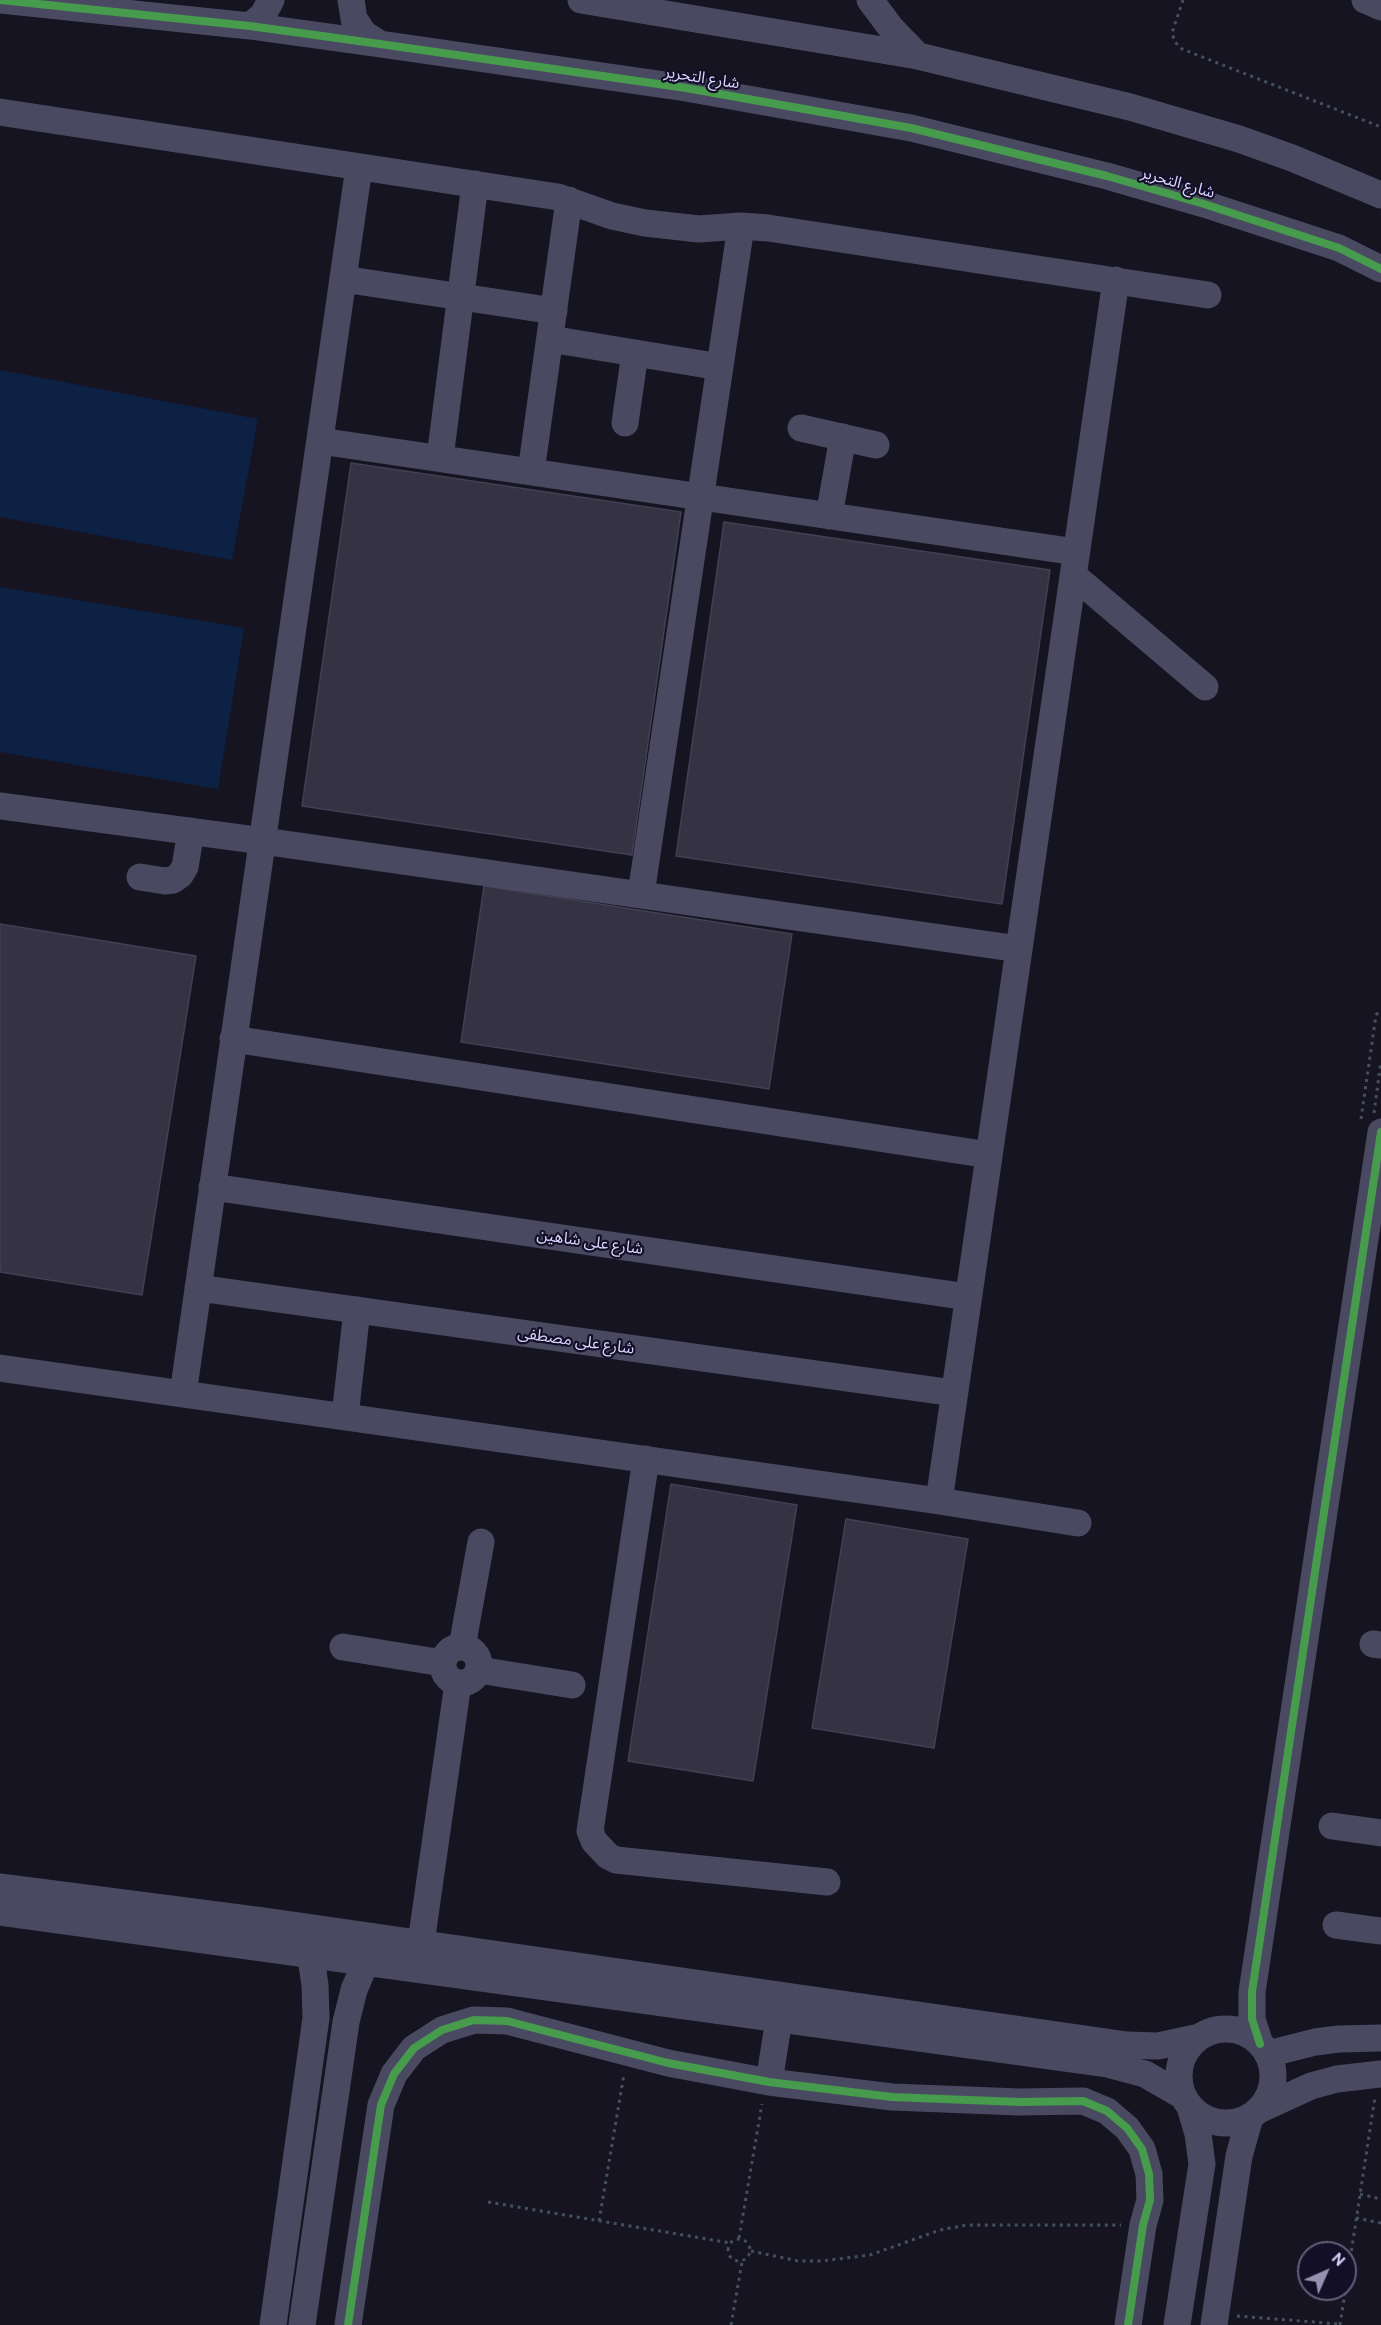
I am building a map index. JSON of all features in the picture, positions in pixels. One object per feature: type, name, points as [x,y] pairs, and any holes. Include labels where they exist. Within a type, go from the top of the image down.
[{"type":"street","name":"شارع التحرير","points":[[0,0],[250,26],[380,44],[686,88],[911,128],[1107,176],[1204,204],[1339,248],[1381,269]]},
{"type":"street","points":[[250,26],[263,15],[271,0]]},
{"type":"street","points":[[351,0],[354,20],[364,34],[380,44]]},
{"type":"street","points":[[581,0],[918,56],[1130,107],[1292,158],[1381,195]]},
{"type":"street","points":[[637,8],[666,0]]},
{"type":"street","points":[[870,0],[891,28],[918,56]]},
{"type":"street","points":[[1365,0],[1381,7]]},
{"type":"street","points":[[0,112],[569,200],[612,216],[645,223],[699,229],[741,226],[768,228],[1208,295]]},
{"type":"street","points":[[183,1394],[358,167]]},
{"type":"street","points":[[440,459],[475,184]]},
{"type":"street","points":[[531,472],[569,200]]},
{"type":"street","points":[[641,894],[741,226]]},
{"type":"street","points":[[343,279],[554,312]]},
{"type":"street","points":[[939,1501],[1116,280]]},
{"type":"street","points":[[550,339],[720,367]]},
{"type":"street","points":[[625,423],[635,353]]},
{"type":"street","points":[[801,428],[876,445]]},
{"type":"street","points":[[829,516],[843,438]]},
{"type":"street","points":[[320,441],[829,516],[1075,563],[1205,687]]},
{"type":"street","points":[[0,806],[641,894],[1019,949]]},
{"type":"street","points":[[140,877],[165,881],[173,880],[180,875],[186,867],[191,831]]},
{"type":"street","points":[[233,1039],[989,1155]]},
{"type":"street","points":[[1215,2319],[1236,2170],[1256,2113],[1267,2101],[1273,2083],[1272,2063],[1252,2019],[1252,1992],[1378,1176],[1381,1132]]},
{"type":"street","name":"شارع على شاهين","points":[[212,1187],[968,1297]]},
{"type":"street","name":"شارع على مصطفى","points":[[198,1288],[954,1393]]},
{"type":"street","points":[[345,1416],[357,1310]]},
{"type":"street","points":[[0,1368],[1078,1522]]},
{"type":"street","points":[[646,1459],[590,1831],[594,1841],[600,1849],[616,1860],[827,1882]]},
{"type":"street","points":[[416,1951],[481,1542]]},
{"type":"street","points":[[343,1647],[572,1685]]},
{"type":"street","points":[[1332,1826],[1381,1833]]},
{"type":"street","points":[[5,1900],[309,1954],[368,1949],[416,1951],[1144,2046],[1173,2044],[1211,2032],[1231,2030],[1250,2035],[1264,2049]]},
{"type":"street","points":[[5,1900],[263,1921],[307,1927],[368,1949]]},
{"type":"street","points":[[260,1947],[263,1921]]},
{"type":"street","points":[[1336,1925],[1381,1931]]},
{"type":"street","points":[[273,2325],[316,2018],[315,1985],[307,1927]]},
{"type":"street","points":[[302,2325],[346,2022],[368,1949]]},
{"type":"street","points":[[416,1951],[770,2017],[1107,2064],[1145,2074],[1187,2101],[1200,2116],[1225,2124],[1256,2113],[1311,2086],[1337,2079],[1380,2074]]},
{"type":"street","points":[[316,2018],[330,2016],[346,2022]]},
{"type":"street","points":[[762,2081],[770,2017]]},
{"type":"street","points":[[348,2325],[381,2104],[394,2074],[414,2048],[442,2030],[474,2020],[507,2021],[627,2053],[762,2081],[829,2091],[924,2099],[1019,2102],[1083,2101],[1107,2111],[1127,2128],[1142,2149],[1149,2174],[1150,2200],[1143,2225],[1128,2325]]},
{"type":"street","points":[[1177,2325],[1202,2164],[1198,2134],[1179,2083],[1179,2070],[1190,2046],[1200,2037]]},
{"type":"street","points":[[1264,2049],[1339,2038],[1381,2038]]},
{"type":"street","points":[[1144,2046],[1150,2063],[1145,2074]]},
{"type":"street","points":[[1202,2164],[1216,2161],[1231,2165],[1236,2170]]},
{"type":"path","points":[[1183,0],[1172,33],[1175,42],[1182,49],[1381,127]]},
{"type":"path","points":[[599,2221],[627,2053]]},
{"type":"path","points":[[1215,2319],[1340,2325],[1380,2074]]},
{"type":"path","points":[[739,2238],[762,2081]]},
{"type":"path","points":[[1360,2194],[1381,2199]]},
{"type":"path","points":[[488,2202],[730,2243],[739,2238]]},
{"type":"path","points":[[1356,2218],[1381,2223]]},
{"type":"path","points":[[751,2251],[786,2259],[822,2261],[870,2255],[932,2233],[967,2225],[1143,2225]]},
{"type":"path","points":[[739,2238],[748,2242],[751,2251]]},
{"type":"path","points":[[730,2243],[728,2247],[730,2256],[742,2261]]},
{"type":"path","points":[[730,2325],[742,2261],[751,2251]]},
{"type":"water","points":[[0,370],[258,419],[232,560],[0,517]]},
{"type":"water","points":[[0,587],[244,628],[218,789],[0,752]]},
{"type":"building","points":[[351,463],[681,512],[632,855],[302,806]]},
{"type":"building","points":[[724,522],[1050,570],[1002,904],[676,856]]},
{"type":"building","points":[[484,886],[792,934],[769,1089],[461,1042]]},
{"type":"building","points":[[0,924],[196,956],[142,1295],[0,1272]]},
{"type":"building","points":[[671,1484],[797,1505],[753,1781],[628,1761]]},
{"type":"building","points":[[846,1519],[968,1539],[934,1748],[812,1728]]},
{"type":"cycle path","points":[[0,0],[250,26],[380,44],[686,88],[911,128],[1107,176],[1204,204],[1339,248],[1381,269]]},
{"type":"cycle path","points":[[1260,2044],[1252,2019],[1252,1992],[1381,1132]]},
{"type":"cycle path","points":[[348,2325],[381,2105],[394,2074],[414,2048],[442,2030],[474,2020],[507,2021],[668,2063],[769,2082],[892,2097],[1019,2102],[1083,2101],[1107,2111],[1127,2128],[1142,2149],[1149,2174],[1150,2200],[1143,2225],[1128,2325]]}]
